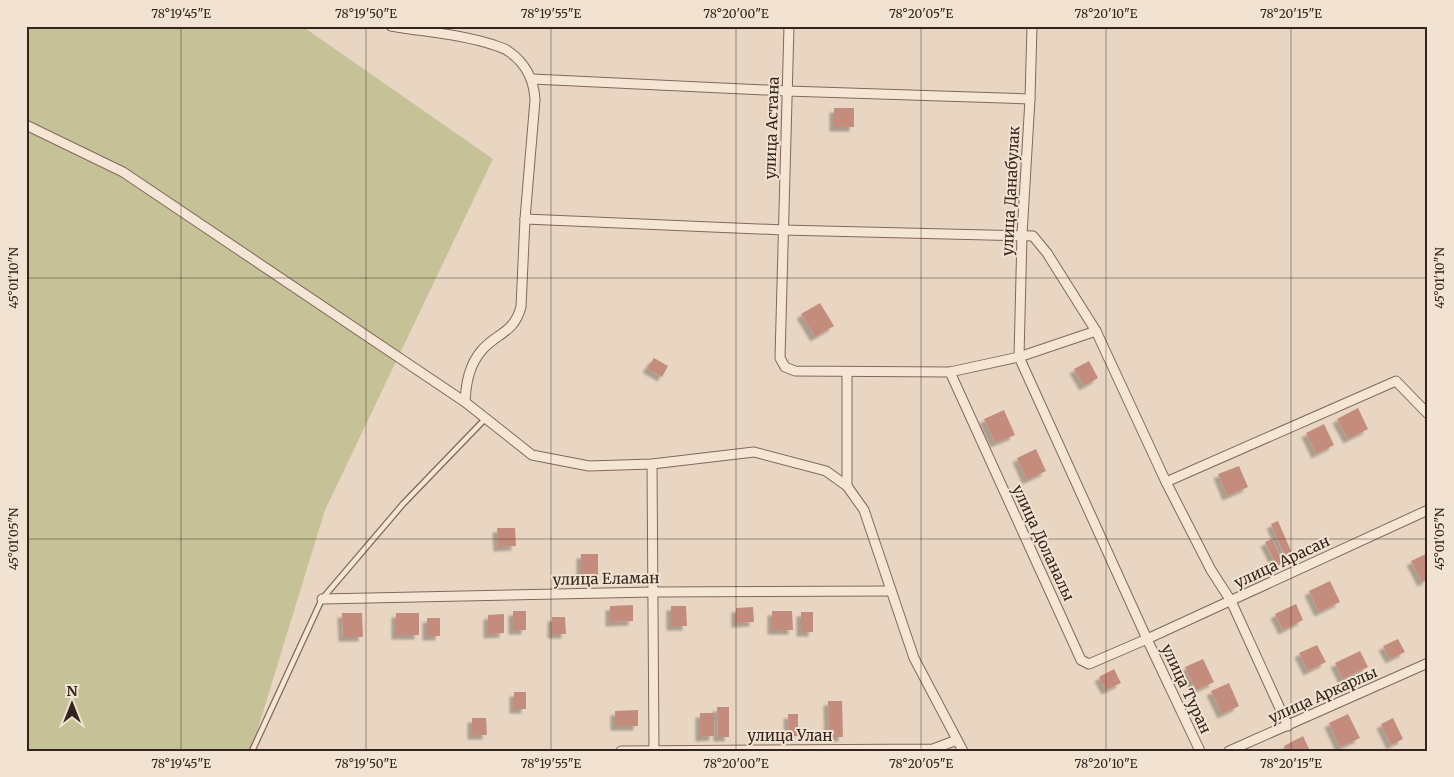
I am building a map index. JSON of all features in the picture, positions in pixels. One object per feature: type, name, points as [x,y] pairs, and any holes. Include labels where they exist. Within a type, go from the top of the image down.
[{"type":"street","points":[[391,26],[480,41],[508,50],[521,62],[532,79],[535,100],[525,219],[521,307],[518,318],[512,327],[482,350],[474,362],[467,380],[464,402]]},
{"type":"street","name":"улица Астана","points":[[789,26],[780,358],[785,367],[795,371],[847,372]]},
{"type":"street","name":"улица Данабулак","points":[[1019,357],[1022,235],[1032,26]]},
{"type":"street","points":[[532,79],[787,91],[1030,99]]},
{"type":"street","points":[[26,125],[122,172],[464,402],[532,455],[588,466],[652,464],[754,452],[826,471],[847,486],[864,510],[914,658],[963,751]]},
{"type":"street","points":[[525,219],[783,230],[1033,236],[1047,253],[1096,331],[1166,482],[1211,570],[1231,601],[1288,726]]},
{"type":"street","points":[[847,486],[847,372],[950,372],[1019,357],[1096,331]]},
{"type":"street","name":"улица Туран","points":[[1019,357],[1200,751]]},
{"type":"street","name":"улица Доланалы","points":[[950,372],[1081,660],[1090,664],[1147,639]]},
{"type":"street","points":[[1166,482],[1396,381],[1428,414]]},
{"type":"street","points":[[652,464],[654,751]]},
{"type":"street","name":"улица Арасан","points":[[1147,639],[1428,510]]},
{"type":"street","name":"улица Еламан","points":[[322,599],[653,592],[891,591]]},
{"type":"street","name":"улица Аркарлы","points":[[1229,751],[1428,663]]},
{"type":"street","name":"улица Улан","points":[[621,751],[933,749],[957,740]]},
{"type":"lane","points":[[252,751],[322,599],[403,504],[485,419]]},
{"type":"shaded area","points":[[26,26],[302,26],[493,159],[325,510],[251,751],[26,751]]},
{"type":"building","points":[[834,108],[854,108],[854,127],[834,127]]},
{"type":"building","points":[[820,303],[834,326],[815,337],[801,314]]},
{"type":"building","points":[[654,358],[668,366],[662,377],[647,368]]},
{"type":"building","points":[[1089,361],[1098,378],[1084,386],[1074,369]]},
{"type":"building","points":[[1358,408],[1368,429],[1348,439],[1337,419]]},
{"type":"building","points":[[1004,410],[1015,435],[995,443],[984,419]]},
{"type":"building","points":[[1324,424],[1334,445],[1316,454],[1306,433]]},
{"type":"building","points":[[1036,449],[1046,471],[1027,480],[1017,458]]},
{"type":"building","points":[[1239,466],[1248,487],[1227,496],[1218,474]]},
{"type":"building","points":[[1278,521],[1294,558],[1287,561],[1271,524]]},
{"type":"building","points":[[497,528],[515,528],[516,546],[498,547]]},
{"type":"building","points":[[1272,539],[1283,563],[1277,566],[1265,542]]},
{"type":"building","points":[[1428,553],[1428,579],[1422,582],[1411,561]]},
{"type":"building","points":[[581,554],[598,554],[598,578],[581,578]]},
{"type":"building","points":[[1330,581],[1340,602],[1319,612],[1309,591]]},
{"type":"building","points":[[1296,604],[1303,620],[1283,630],[1275,614]]},
{"type":"building","points":[[633,605],[633,621],[610,622],[610,606]]},
{"type":"building","points":[[671,606],[686,606],[687,626],[671,626]]},
{"type":"building","points":[[753,607],[754,622],[736,623],[736,608]]},
{"type":"building","points":[[513,611],[526,611],[526,630],[513,630]]},
{"type":"building","points":[[772,611],[792,611],[793,630],[772,630]]},
{"type":"building","points":[[801,612],[813,612],[813,632],[801,632]]},
{"type":"building","points":[[342,613],[362,613],[363,637],[343,637]]},
{"type":"building","points":[[396,613],[419,613],[419,635],[396,635]]},
{"type":"building","points":[[504,614],[504,633],[488,634],[488,615]]},
{"type":"building","points":[[552,617],[565,617],[566,634],[552,634]]},
{"type":"building","points":[[427,618],[440,618],[440,636],[427,636]]},
{"type":"building","points":[[1398,639],[1405,652],[1390,659],[1383,646]]},
{"type":"building","points":[[1317,645],[1326,662],[1308,671],[1299,653]]},
{"type":"building","points":[[1360,651],[1368,667],[1343,679],[1335,663]]},
{"type":"building","points":[[1203,659],[1214,682],[1196,690],[1185,667]]},
{"type":"building","points":[[1114,669],[1121,683],[1106,690],[1099,677]]},
{"type":"building","points":[[1229,683],[1239,706],[1222,714],[1211,691]]},
{"type":"building","points":[[514,692],[526,692],[526,709],[514,709]]},
{"type":"building","points":[[828,701],[842,701],[843,737],[829,737]]},
{"type":"building","points":[[717,707],[729,707],[729,737],[718,737]]},
{"type":"building","points":[[638,710],[638,726],[615,726],[615,711]]},
{"type":"building","points":[[700,713],[714,713],[714,736],[700,737]]},
{"type":"building","points":[[788,714],[798,714],[798,736],[789,736]]},
{"type":"building","points":[[1348,714],[1360,738],[1340,747],[1329,723]]},
{"type":"building","points":[[472,718],[486,718],[487,735],[472,735]]},
{"type":"building","points":[[1393,718],[1403,739],[1391,745],[1381,724]]},
{"type":"building","points":[[1303,736],[1310,751],[1286,751],[1284,746]]}]
